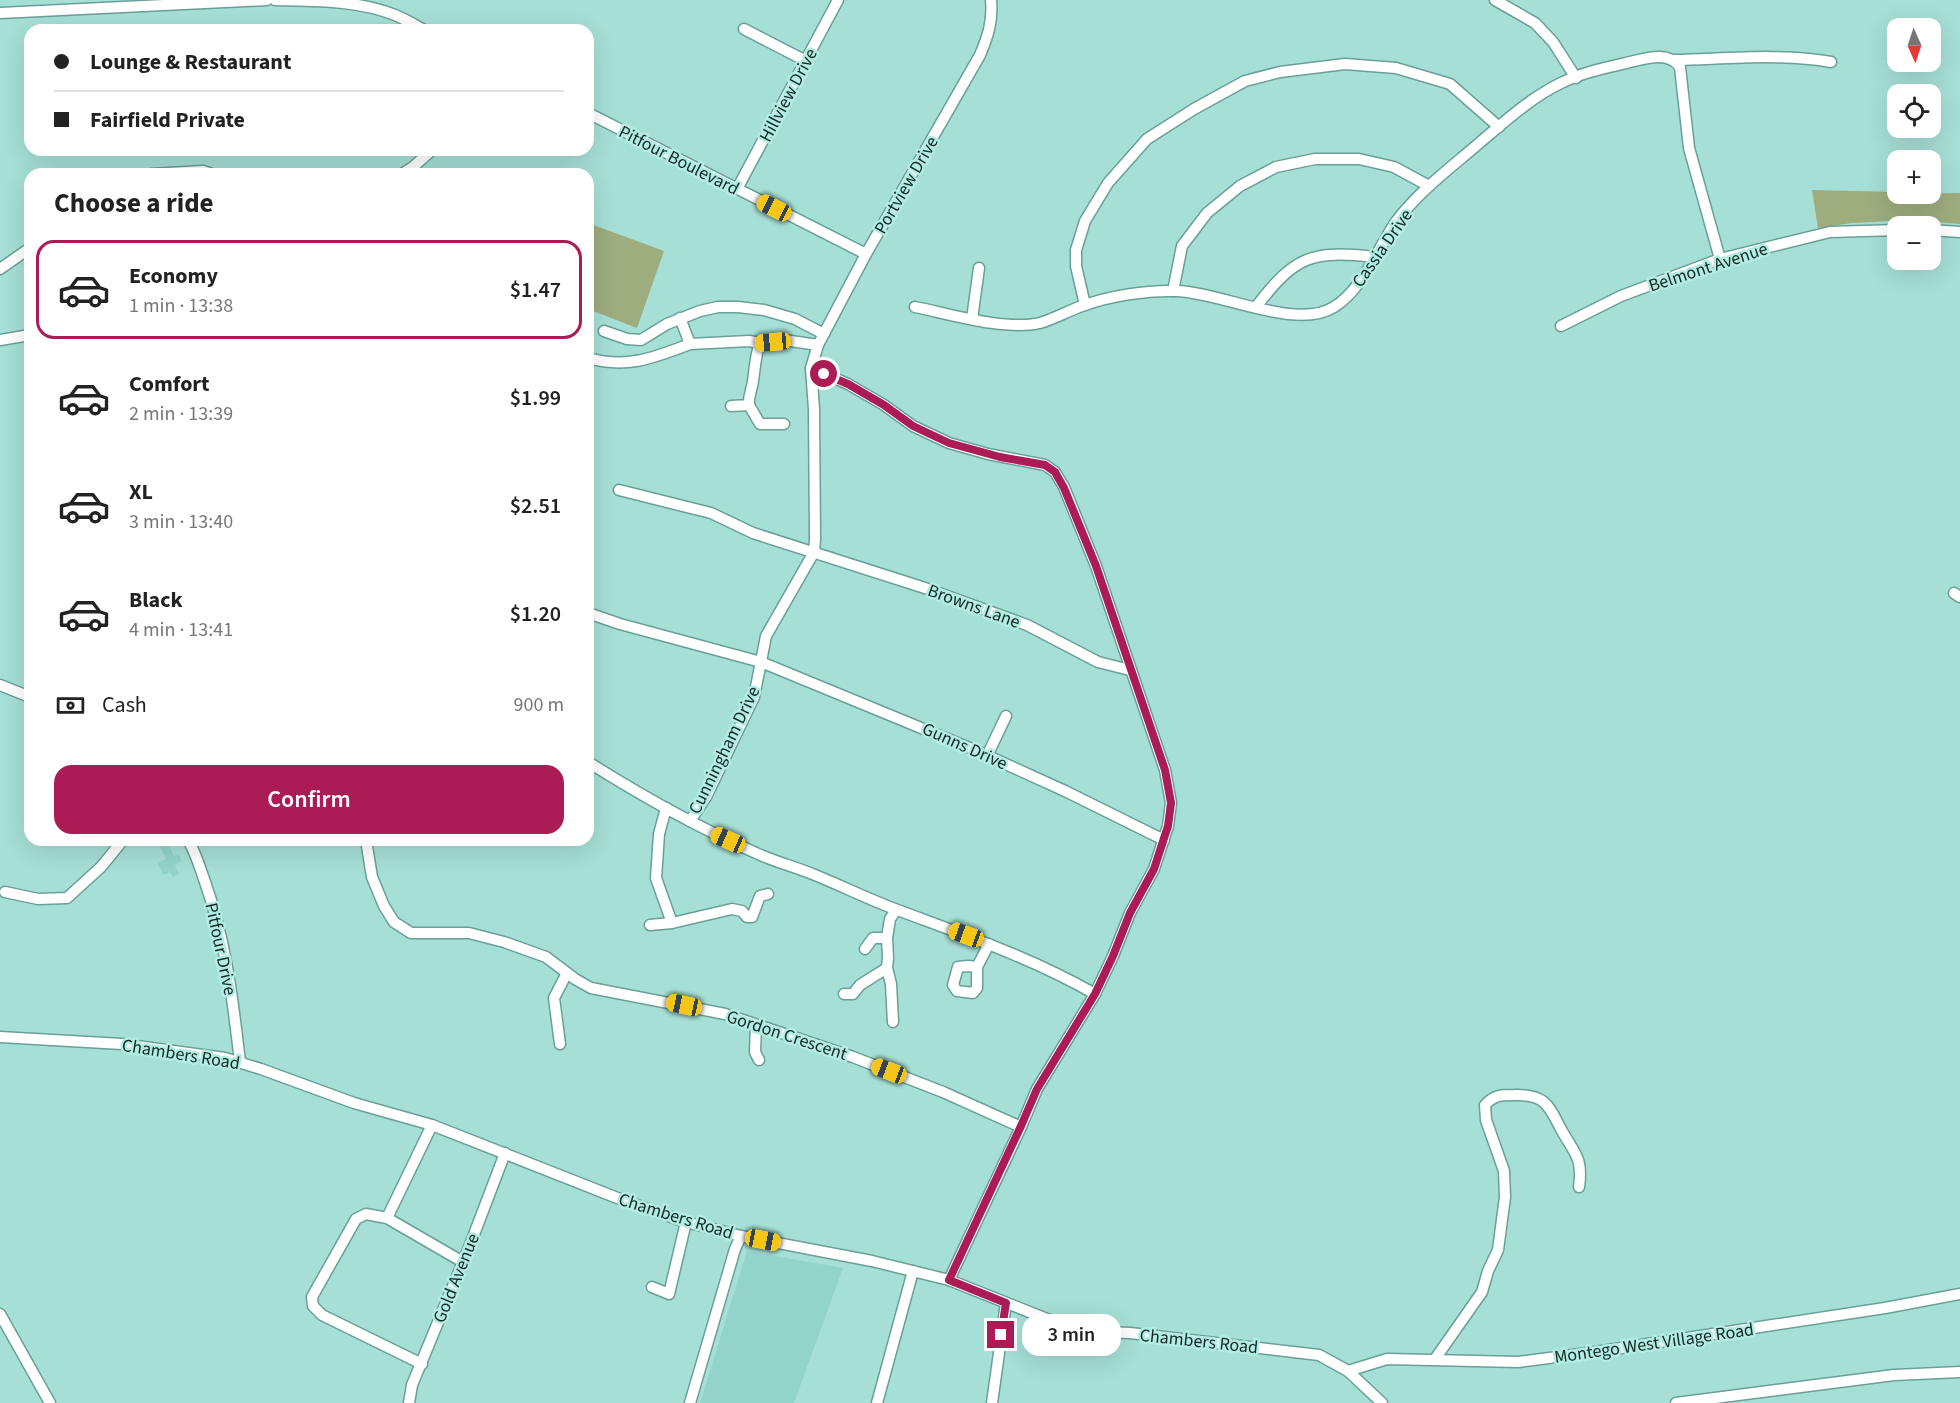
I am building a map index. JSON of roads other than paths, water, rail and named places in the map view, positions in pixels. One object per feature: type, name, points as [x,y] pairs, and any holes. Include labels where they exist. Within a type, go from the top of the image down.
[{"type":"street","points":[[0,13],[110,4],[267,0]]},
{"type":"street","points":[[275,0],[331,1],[366,6],[395,15],[412,24]]},
{"type":"street","name":"Hillview Drive","points":[[736,189],[838,0]]},
{"type":"street","name":"Portview Drive","points":[[811,368],[818,345],[866,254],[980,54],[992,20],[991,0]]},
{"type":"street","points":[[1495,0],[1535,23],[1554,42],[1576,78]]},
{"type":"street","points":[[744,29],[806,61]]},
{"type":"street","name":"Cassia Drive","points":[[915,307],[1014,326],[1040,323],[1115,296],[1173,291],[1199,293],[1276,312],[1304,316],[1321,314],[1336,306],[1353,291],[1396,222],[1429,186],[1520,109],[1561,83],[1600,69],[1648,58],[1668,57],[1675,60],[1754,58],[1831,62]]},
{"type":"street","points":[[1675,60],[1680,67],[1689,148],[1720,259]]},
{"type":"street","points":[[1085,305],[1076,266],[1076,250],[1085,221],[1108,183],[1147,140],[1194,109],[1245,81],[1280,72],[1345,64],[1396,68],[1450,84],[1499,127]]},
{"type":"street","name":"Pitfour Boulevard","points":[[594,116],[866,254]]},
{"type":"street","points":[[411,168],[425,156]]},
{"type":"street","points":[[1173,291],[1182,246],[1207,213],[1240,186],[1275,167],[1314,159],[1359,159],[1394,167],[1429,186]]},
{"type":"street","name":"Belmont Avenue","points":[[1561,326],[1621,296],[1720,259],[1830,232],[1887,230]]},
{"type":"street","points":[[1941,231],[1960,232]]},
{"type":"street","points":[[0,268],[24,252]]},
{"type":"street","points":[[1256,307],[1271,287],[1292,267],[1314,257],[1339,254],[1374,257]]},
{"type":"street","points":[[972,319],[979,268]]},
{"type":"street","points":[[604,331],[627,339],[641,340],[680,318],[718,307],[738,307],[764,310],[795,319],[824,334]]},
{"type":"street","points":[[680,318],[690,344]]},
{"type":"street","points":[[0,340],[24,336]]},
{"type":"street","points":[[594,359],[619,364],[640,362],[690,344],[749,340],[760,343],[784,340],[818,345]]},
{"type":"street","points":[[760,343],[755,356],[753,383],[748,398],[749,405],[760,424],[784,424]]},
{"type":"street","points":[[811,368],[848,384],[884,405],[913,426],[949,443],[1012,460],[1045,465],[1055,472],[1064,488],[1096,566],[1165,770],[1171,803],[1168,826],[1154,869],[1130,913],[1095,994],[1037,1089],[949,1280]]},
{"type":"street","name":"Cunningham Drive","points":[[690,821],[706,797],[754,697],[766,636],[814,552],[814,409],[811,368]]},
{"type":"street","points":[[731,406],[749,405]]},
{"type":"street","name":"Browns Lane","points":[[619,490],[711,513],[753,533],[987,610],[1026,625],[1098,662],[1130,670]]},
{"type":"street","name":"Gunns Drive","points":[[594,615],[761,662],[987,756],[1065,791],[1164,840]]},
{"type":"street","points":[[0,685],[24,695]]},
{"type":"street","points":[[987,756],[1006,716]]},
{"type":"street","points":[[594,766],[690,821],[758,854],[814,874],[896,910],[1057,972],[1095,994]]},
{"type":"street","points":[[666,808],[660,834],[656,878],[672,923]]},
{"type":"street","points":[[5,892],[38,899],[67,898],[101,867],[118,846]]},
{"type":"street","name":"Pitfour Drive","points":[[191,846],[214,908],[228,966],[240,1062]]},
{"type":"street","name":"Gordon Crescent","points":[[367,846],[372,876],[384,906],[394,922],[411,933],[469,933],[504,942],[546,957],[591,988],[725,1014],[853,1057],[943,1092],[1021,1126]]},
{"type":"street","points":[[650,926],[732,909],[742,911],[747,917],[752,917],[760,896],[768,894]]},
{"type":"street","points":[[893,1022],[891,984],[887,968],[887,938],[890,919],[896,910]]},
{"type":"street","points":[[865,950],[873,938],[887,938]]},
{"type":"street","points":[[977,967],[989,944]]},
{"type":"street","points":[[844,994],[853,993],[860,985],[887,968]]},
{"type":"street","points":[[560,1044],[554,998],[567,973]]},
{"type":"street","points":[[756,1025],[755,1052],[759,1060]]},
{"type":"street","name":"Chambers Road","points":[[0,1037],[122,1044],[225,1058],[354,1103],[432,1125],[625,1201],[687,1222],[741,1236],[949,1280],[1052,1322],[1099,1332],[1141,1334],[1319,1355],[1348,1371],[1382,1403]]},
{"type":"street","points":[[1435,1359],[1482,1292],[1488,1271],[1498,1250],[1505,1197],[1504,1171],[1486,1120],[1485,1105],[1492,1098],[1503,1095],[1526,1094],[1540,1099],[1551,1108],[1580,1162],[1579,1187]]},
{"type":"street","points":[[387,1218],[432,1125]]},
{"type":"street","name":"Gold Avenue","points":[[409,1403],[412,1384],[422,1364],[505,1153]]},
{"type":"street","points":[[422,1364],[322,1315],[313,1306],[312,1297],[356,1219],[366,1214],[387,1218],[463,1262]]},
{"type":"street","points":[[652,1287],[669,1294],[687,1222]]},
{"type":"street","points":[[690,1403],[741,1236]]},
{"type":"street","points":[[877,1403],[913,1271]]},
{"type":"street","name":"Montego West Village Road","points":[[1348,1371],[1387,1359],[1518,1362],[1595,1353],[1885,1308],[1960,1294]]},
{"type":"street","points":[[992,1403],[1006,1303]]},
{"type":"street","points":[[0,1314],[50,1403]]},
{"type":"street","points":[[1676,1403],[1894,1376],[1960,1372]]}]
